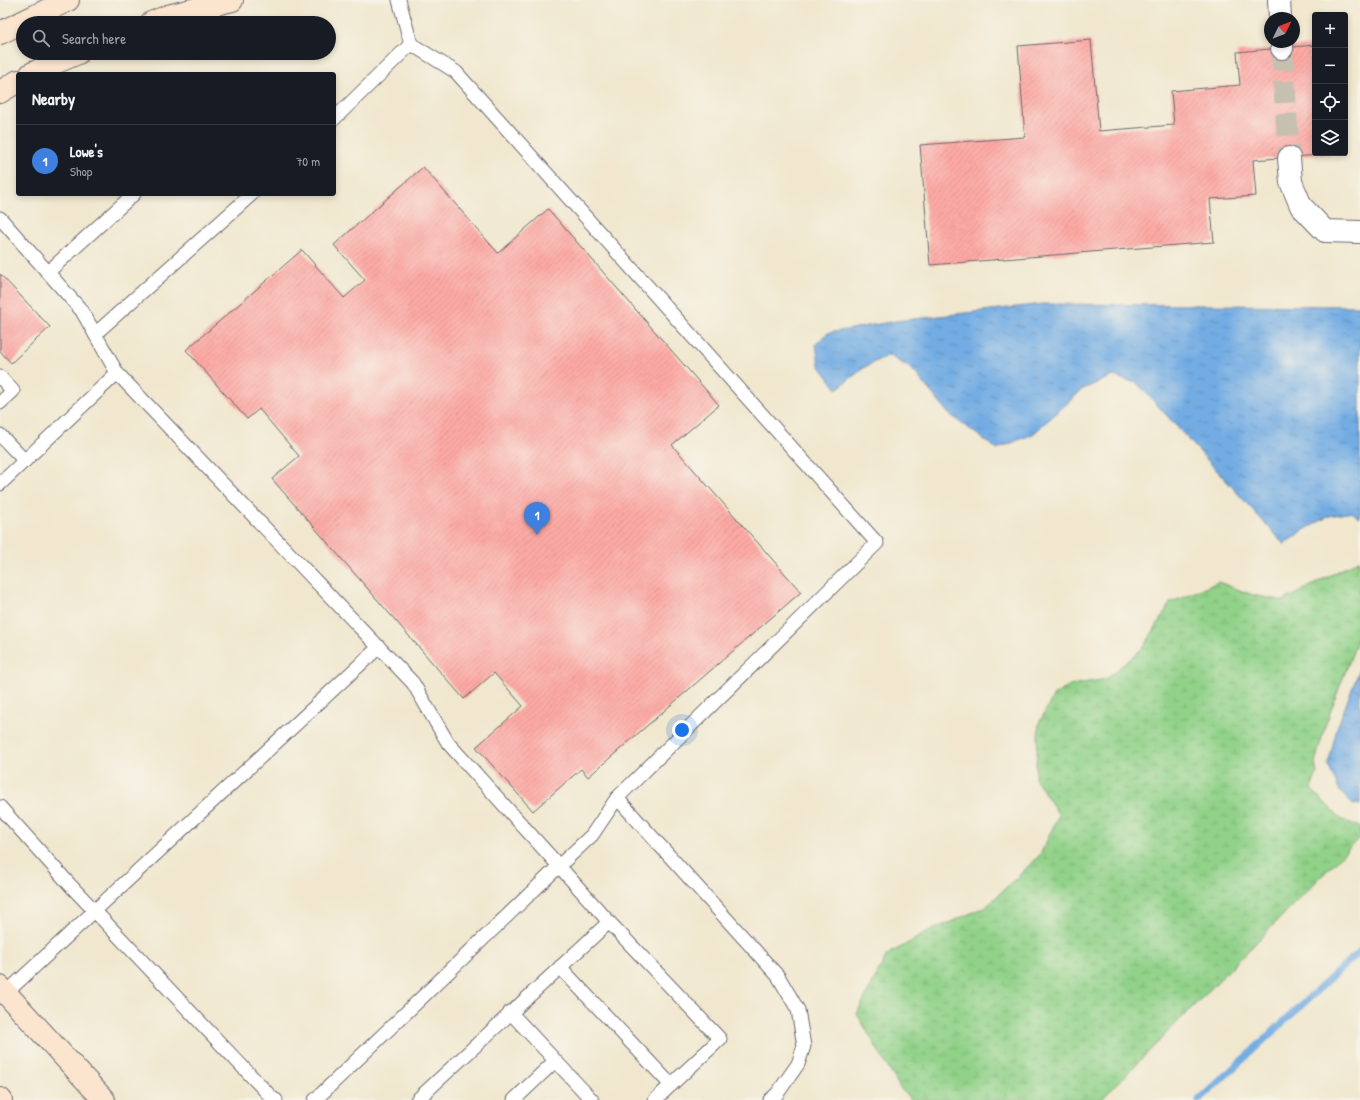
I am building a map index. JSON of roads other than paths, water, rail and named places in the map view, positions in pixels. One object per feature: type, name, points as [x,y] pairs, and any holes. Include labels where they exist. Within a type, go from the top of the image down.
[{"type":"street","points":[[35,16],[68,0]]},
{"type":"street","points":[[168,16],[232,0]]},
{"type":"street","points":[[1279,0],[1280,12]]},
{"type":"street","points":[[0,33],[16,25]]},
{"type":"street","points":[[34,72],[60,60]]},
{"type":"street","points":[[0,92],[16,83]]},
{"type":"street","points":[[1289,158],[1291,182],[1301,206],[1325,231],[1360,232]]},
{"type":"street","points":[[3,990],[104,1100]]},
{"type":"lane","points":[[315,1100],[592,835],[617,798],[877,543],[456,72],[411,44],[399,0]]},
{"type":"lane","points":[[336,117],[411,44]]},
{"type":"lane","points":[[48,272],[132,196]]},
{"type":"lane","points":[[95,334],[250,196]]},
{"type":"lane","points":[[0,218],[82,311],[117,373],[413,683],[448,743],[609,922],[720,1040],[655,1100]]},
{"type":"lane","points":[[0,484],[117,373]]},
{"type":"lane","points":[[0,377],[13,391],[0,403]]},
{"type":"lane","points":[[0,435],[25,461]]},
{"type":"lane","points":[[3,990],[95,911],[379,648]]},
{"type":"lane","points":[[617,798],[778,976],[798,1010],[804,1046],[798,1064],[777,1094],[770,1100]]},
{"type":"lane","points":[[0,807],[95,911],[274,1100],[276,1100]]},
{"type":"lane","points":[[417,1100],[510,1012],[609,922]]},
{"type":"lane","points":[[560,967],[671,1085]]},
{"type":"lane","points":[[510,1012],[592,1100]]},
{"type":"lane","points":[[514,1100],[555,1061]]},
{"type":"water","points":[[1043,304],[1360,306],[1360,518],[1352,512],[1329,516],[1304,530],[1284,544],[1137,383],[1113,376],[1083,389],[1033,434],[997,449],[948,413],[912,369],[888,355],[865,367],[837,389],[819,365],[816,344],[828,333],[896,321]]},
{"type":"water","points":[[1360,668],[1360,804],[1353,805],[1340,792],[1328,765],[1337,728]]},
{"type":"waterway","points":[[1199,1100],[1360,951]]},
{"type":"tunnel","points":[[1282,48],[1289,158]]},
{"type":"place","name":"Lowe's","points":[[537,535]]}]
